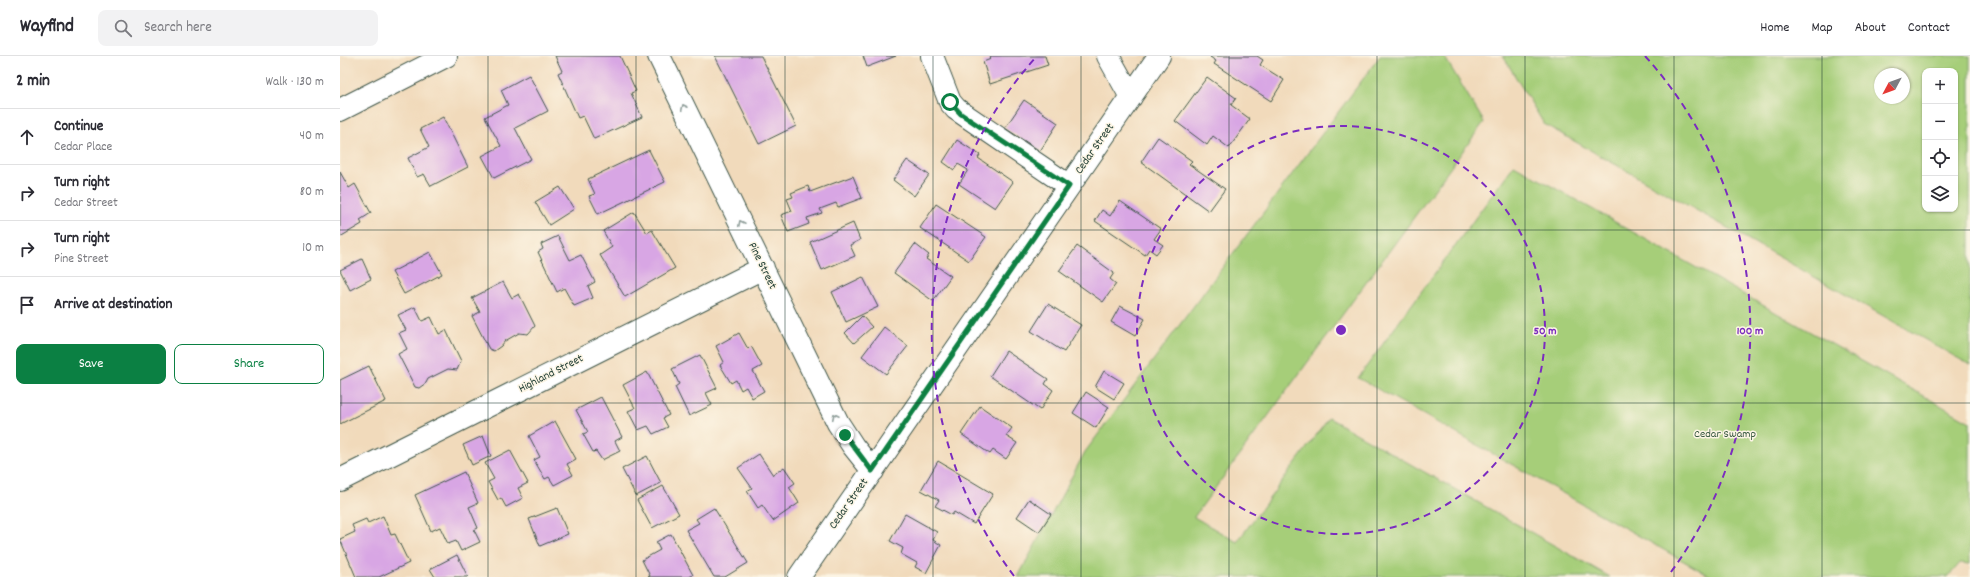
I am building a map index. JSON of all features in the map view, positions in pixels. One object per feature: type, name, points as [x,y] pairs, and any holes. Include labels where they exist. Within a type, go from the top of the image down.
[{"type":"street","points":[[340,110],[446,56]]},
{"type":"street","name":"Pine Street","points":[[659,56],[838,423],[872,471]]},
{"type":"street","points":[[932,56],[950,102],[956,109],[1069,186]]},
{"type":"street","points":[[1108,56],[1131,97]]},
{"type":"street","name":"Cedar Street","points":[[799,577],[1159,56]]},
{"type":"street","name":"Highland Street","points":[[340,480],[763,268]]},
{"type":"green space","points":[[1380,56],[1444,56],[1484,122],[1194,517],[1237,542],[1329,418],[1610,577],[1018,577],[1085,452]]},
{"type":"green space","points":[[1503,56],[1970,56],[1970,365],[1544,124]]},
{"type":"green space","name":"Cedar Swamp","points":[[1514,165],[1970,422],[1970,564],[1960,563],[1948,577],[1712,577],[1358,378]]},
{"type":"building","points":[[555,56],[620,56],[636,91],[631,93],[642,117],[594,139],[583,116],[578,118],[558,73],[562,71]]},
{"type":"building","points":[[715,56],[761,56],[796,126],[759,144]]},
{"type":"building","points":[[863,56],[896,56],[867,67]]},
{"type":"building","points":[[990,56],[1045,56],[1048,65],[990,84],[983,62],[991,59]]},
{"type":"building","points":[[1257,56],[1263,60],[1260,65],[1284,80],[1271,101],[1214,64],[1216,61],[1210,57]]},
{"type":"building","points":[[529,75],[548,111],[515,128],[531,159],[494,178],[482,156],[501,146],[485,117],[508,105],[501,90]]},
{"type":"building","points":[[1207,77],[1236,98],[1231,105],[1250,119],[1229,148],[1213,136],[1207,145],[1175,121]]},
{"type":"building","points":[[1024,100],[1058,123],[1040,151],[1005,128]]},
{"type":"building","points":[[443,117],[468,167],[431,186],[424,174],[417,177],[408,158],[429,147],[420,129]]},
{"type":"building","points":[[1158,137],[1192,161],[1189,164],[1225,189],[1209,211],[1141,162]]},
{"type":"building","points":[[957,140],[980,155],[978,158],[1013,182],[995,208],[959,184],[968,170],[958,164],[954,170],[943,162]]},
{"type":"building","points":[[649,150],[665,182],[598,214],[589,196],[595,194],[588,179]]},
{"type":"building","points":[[907,160],[929,175],[914,196],[893,180]]},
{"type":"building","points":[[340,172],[349,188],[355,184],[371,213],[360,220],[362,224],[340,237]]},
{"type":"building","points":[[853,176],[862,198],[838,207],[836,203],[820,209],[822,213],[807,218],[809,224],[788,232],[781,215],[792,211],[787,199],[793,197],[791,193],[808,186],[810,192]]},
{"type":"building","points":[[560,187],[574,209],[549,225],[535,202]]},
{"type":"building","points":[[1120,201],[1161,229],[1154,239],[1163,245],[1156,254],[1149,249],[1145,255],[1095,221],[1102,210],[1110,216]]},
{"type":"building","points":[[936,204],[986,237],[969,261],[920,228]]},
{"type":"building","points":[[634,212],[647,233],[652,230],[675,268],[625,297],[600,255],[612,247],[603,231]]},
{"type":"building","points":[[853,223],[860,240],[850,245],[855,256],[822,270],[810,242]]},
{"type":"building","points":[[558,236],[570,260],[581,255],[595,282],[588,286],[593,298],[574,306],[564,288],[557,292],[538,252],[543,249],[541,244]]},
{"type":"building","points":[[915,244],[929,255],[926,259],[951,276],[933,301],[894,273]]},
{"type":"building","points":[[1077,246],[1114,273],[1110,279],[1116,284],[1103,302],[1059,271]]},
{"type":"building","points":[[430,252],[442,274],[404,294],[392,272]]},
{"type":"building","points":[[362,259],[371,279],[350,290],[340,270]]},
{"type":"building","points":[[863,277],[878,307],[846,322],[832,292]]},
{"type":"building","points":[[503,282],[512,298],[519,294],[535,326],[528,334],[519,333],[505,341],[494,351],[489,349],[472,316],[480,312],[472,298]]},
{"type":"building","points":[[1048,304],[1081,325],[1064,352],[1031,331]]},
{"type":"building","points":[[1120,306],[1145,319],[1135,336],[1111,322]]},
{"type":"building","points":[[415,307],[422,321],[431,317],[439,334],[446,330],[461,361],[457,370],[448,369],[428,379],[426,383],[419,388],[415,387],[398,354],[407,349],[399,333],[406,330],[398,315]]},
{"type":"building","points":[[862,316],[872,327],[854,343],[845,333]]},
{"type":"building","points":[[884,327],[908,346],[886,374],[862,356]]},
{"type":"building","points":[[739,333],[748,349],[751,346],[762,366],[753,371],[764,391],[752,398],[746,387],[741,390],[736,380],[731,383],[720,365],[724,362],[716,346]]},
{"type":"building","points":[[1006,351],[1048,379],[1045,384],[1053,390],[1040,410],[990,376]]},
{"type":"building","points":[[700,355],[717,388],[706,393],[712,405],[689,416],[675,387],[679,384],[672,369]]},
{"type":"building","points":[[369,366],[386,401],[340,424],[340,380]]},
{"type":"building","points":[[1104,371],[1124,383],[1114,399],[1095,387]]},
{"type":"building","points":[[647,372],[669,415],[663,418],[668,427],[653,434],[648,426],[638,430],[628,411],[635,408],[623,385]]},
{"type":"building","points":[[1086,392],[1109,407],[1096,428],[1073,413]]},
{"type":"building","points":[[601,397],[622,437],[615,441],[620,451],[602,460],[596,451],[593,452],[583,434],[588,432],[576,410]]},
{"type":"building","points":[[980,406],[1012,428],[1006,436],[1017,443],[1006,459],[993,450],[990,454],[961,434]]},
{"type":"building","points":[[555,421],[576,459],[567,464],[573,475],[554,485],[549,477],[545,479],[534,460],[540,457],[529,436]]},
{"type":"building","points":[[483,436],[491,456],[472,465],[463,445]]},
{"type":"building","points":[[510,450],[528,483],[518,488],[523,498],[506,507],[501,498],[498,500],[488,482],[494,479],[485,463]]},
{"type":"building","points":[[759,454],[773,475],[784,467],[795,483],[789,487],[799,503],[773,521],[762,505],[758,508],[747,491],[752,488],[738,468]]},
{"type":"building","points":[[647,456],[661,483],[636,496],[622,469]]},
{"type":"building","points":[[938,461],[993,494],[974,524],[954,512],[952,515],[935,506],[939,500],[921,490]]},
{"type":"building","points":[[464,472],[478,503],[469,507],[478,528],[474,530],[480,542],[461,551],[456,541],[448,544],[440,527],[431,531],[415,495]]},
{"type":"building","points":[[663,486],[679,514],[652,528],[637,500]]},
{"type":"building","points":[[1029,499],[1051,514],[1039,532],[1017,517]]},
{"type":"building","points":[[557,508],[568,534],[540,546],[529,519]]},
{"type":"building","points":[[714,508],[748,563],[725,577],[714,577],[686,530],[699,523],[696,519]]},
{"type":"building","points":[[905,514],[937,532],[933,540],[941,545],[926,573],[915,567],[917,563],[901,554],[903,548],[890,541]]},
{"type":"building","points":[[383,516],[391,535],[395,534],[409,563],[379,577],[356,577],[340,539],[355,532],[352,525],[366,519],[368,523]]},
{"type":"building","points":[[671,534],[693,575],[689,577],[648,577],[650,576],[642,560],[660,550],[656,542]]},
{"type":"building","points":[[457,555],[468,577],[435,577],[430,569]]},
{"type":"route","points":[[845,435],[872,471],[1069,186],[961,114],[950,102]]}]
